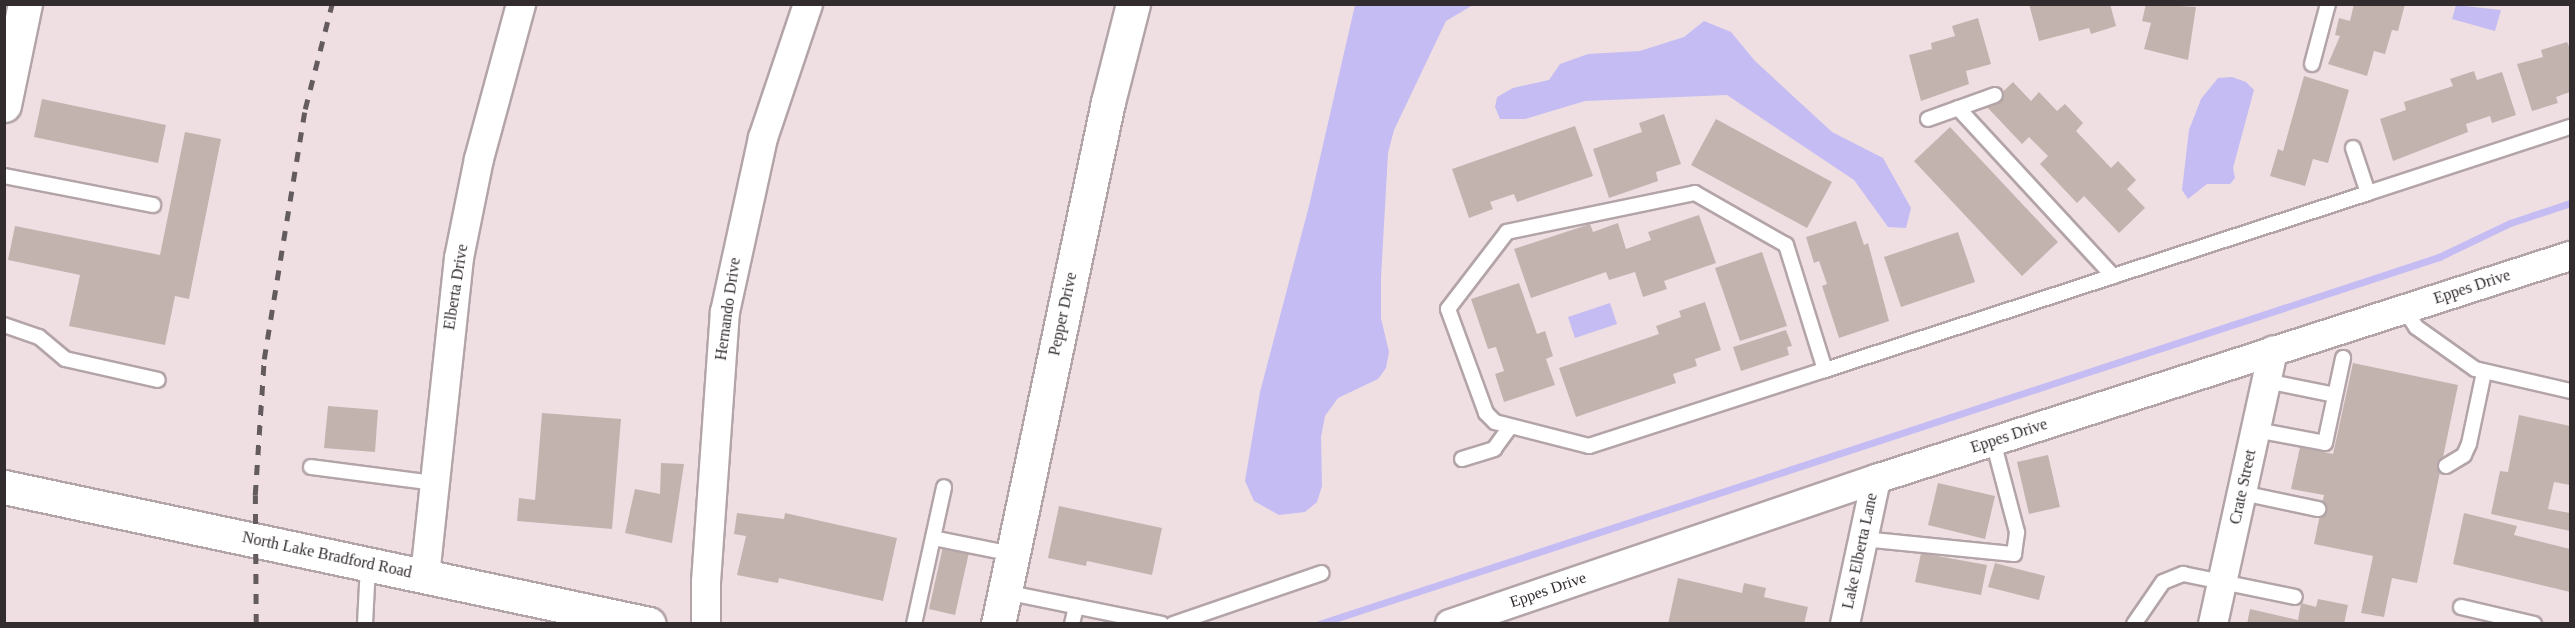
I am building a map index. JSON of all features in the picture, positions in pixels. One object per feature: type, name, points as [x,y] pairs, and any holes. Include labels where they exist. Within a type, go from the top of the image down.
[{"type":"street","points":[[4,105],[9,61],[25,4]]},
{"type":"street","name":"Elberta Drive","points":[[425,576],[459,258],[479,159],[521,4]]},
{"type":"street","name":"Hernando Drive","points":[[706,624],[705,582],[725,312],[763,138],[808,4]]},
{"type":"street","name":"Pepper Drive","points":[[1001,608],[1108,102],[1133,4]]},
{"type":"street","name":"Eppes Drive","points":[[1450,624],[1876,478],[2571,256]]},
{"type":"street","name":"Crate Street","points":[[2213,624],[2273,350]]},
{"type":"street","name":"Lake Elberta Lane","points":[[1845,624],[1876,478]]},
{"type":"street","name":"North Lake Bradford Road","points":[[4,486],[649,624]]},
{"type":"lane","points":[[2312,64],[2328,4]]},
{"type":"lane","points":[[1928,119],[1995,95]]},
{"type":"lane","points":[[1958,108],[2113,276]]},
{"type":"lane","points":[[1825,370],[1786,244],[1695,193],[1507,232],[1448,309],[1486,413],[1495,422],[1589,446],[1825,370],[2571,127]]},
{"type":"lane","points":[[2353,148],[2368,193]]},
{"type":"lane","points":[[4,176],[153,205]]},
{"type":"lane","points":[[2404,309],[2431,339],[2484,372],[2571,391]]},
{"type":"lane","points":[[4,325],[39,337],[65,359],[158,380]]},
{"type":"lane","points":[[2256,430],[2325,443],[2343,358]]},
{"type":"lane","points":[[2446,466],[2464,455],[2469,444],[2484,372]]},
{"type":"lane","points":[[2266,381],[2335,394]]},
{"type":"lane","points":[[1462,459],[1494,449],[1510,427]]},
{"type":"lane","points":[[1863,539],[2014,554],[2017,532],[1993,441]]},
{"type":"lane","points":[[311,467],[434,483]]},
{"type":"lane","points":[[914,624],[944,487]]},
{"type":"lane","points":[[2242,493],[2318,509]]},
{"type":"lane","points":[[933,538],[1012,554]]},
{"type":"lane","points":[[365,624],[368,564]]},
{"type":"lane","points":[[1173,624],[1322,573]]},
{"type":"lane","points":[[2134,624],[2163,582],[2183,574],[2295,597]]},
{"type":"lane","points":[[1072,624],[1076,606]]},
{"type":"lane","points":[[1001,608],[1076,606],[1162,624]]},
{"type":"lane","points":[[2461,607],[2535,624]]},
{"type":"shaded area","points":[[1355,5],[1473,5],[1446,21],[1394,130],[1388,153],[1381,278],[1381,318],[1389,352],[1386,368],[1378,379],[1338,398],[1325,416],[1321,437],[1322,486],[1317,502],[1305,512],[1279,515],[1254,501],[1245,481],[1260,392],[1309,206]]},
{"type":"shaded area","points":[[2456,5],[2501,10],[2495,31],[2452,19]]},
{"type":"shaded area","points":[[1704,21],[1731,32],[1755,61],[1832,132],[1883,158],[1911,208],[1906,228],[1888,227],[1854,180],[1727,95],[1585,101],[1525,119],[1500,119],[1495,107],[1497,97],[1513,88],[1549,80],[1560,64],[1588,54],[1640,51],[1684,37]]},
{"type":"shaded area","points":[[2232,77],[2246,82],[2254,90],[2233,168],[2235,178],[2230,184],[2207,184],[2188,199],[2182,190],[2189,130],[2201,99],[2218,78]]},
{"type":"shaded area","points":[[1610,303],[1617,324],[1575,338],[1568,317]]},
{"type":"building","points":[[2029,4],[2110,4],[2116,26],[2091,34],[2089,28],[2039,41]]},
{"type":"building","points":[[2146,4],[2196,7],[2188,60],[2144,49],[2151,23],[2142,21]]},
{"type":"building","points":[[2354,4],[2405,4],[2398,31],[2392,30],[2385,54],[2374,51],[2367,76],[2328,64],[2340,36],[2335,35],[2339,18],[2350,21]]},
{"type":"building","points":[[1978,18],[1991,64],[1966,71],[1969,84],[1921,101],[1909,55],[1932,49],[1931,43],[1955,36],[1952,26]]},
{"type":"building","points":[[2567,42],[2570,48],[2570,92],[2556,97],[2558,103],[2532,111],[2517,64],[2543,57],[2541,50]]},
{"type":"building","points":[[2474,71],[2477,80],[2502,72],[2516,115],[2492,123],[2490,116],[2466,124],[2468,132],[2393,161],[2380,119],[2406,110],[2404,102],[2453,86],[2450,79]]},
{"type":"building","points":[[2304,76],[2349,90],[2328,163],[2313,159],[2305,186],[2270,176],[2278,149],[2283,151]]},
{"type":"building","points":[[2013,82],[2031,101],[2039,92],[2057,111],[2065,104],[2083,123],[2076,131],[2111,168],[2118,161],[2136,180],[2127,189],[2145,208],[2119,233],[2084,196],[2077,203],[2040,164],[2048,156],[2029,137],[2022,144],[1987,107]]},
{"type":"building","points":[[42,99],[166,125],[158,163],[34,137]]},
{"type":"building","points":[[1664,114],[1681,164],[1656,172],[1658,181],[1609,198],[1593,149],[1642,132],[1639,123]]},
{"type":"building","points":[[1716,119],[1832,182],[1807,228],[1691,165]]},
{"type":"building","points":[[1575,126],[1593,176],[1517,202],[1514,194],[1490,202],[1493,209],[1469,218],[1452,169]]},
{"type":"building","points":[[1950,127],[2058,242],[2022,276],[1914,161]]},
{"type":"building","points":[[185,132],[221,139],[189,299],[175,296],[165,345],[69,326],[80,275],[8,260],[15,226],[160,255]]},
{"type":"building","points":[[1699,215],[1716,263],[1664,281],[1667,289],[1643,297],[1635,272],[1609,280],[1606,272],[1531,298],[1514,249],[1590,224],[1593,232],[1618,223],[1626,249],[1651,240],[1648,232]]},
{"type":"building","points":[[1856,221],[1864,245],[1868,243],[1889,321],[1839,338],[1822,286],[1827,284],[1819,261],[1814,263],[1806,237]]},
{"type":"building","points":[[1958,232],[1975,282],[1901,307],[1884,257]]},
{"type":"building","points":[[1762,252],[1787,326],[1740,341],[1715,268]]},
{"type":"building","points":[[1519,283],[1537,334],[1545,331],[1553,356],[1546,359],[1555,385],[1504,402],[1495,374],[1504,371],[1496,347],[1488,349],[1471,299]]},
{"type":"building","points":[[1705,302],[1721,350],[1695,359],[1697,366],[1673,374],[1676,383],[1576,417],[1559,368],[1659,334],[1656,326],[1681,317],[1679,311]]},
{"type":"building","points":[[1786,330],[1792,346],[1787,347],[1789,355],[1741,371],[1733,347]]},
{"type":"building","points":[[2353,363],[2458,385],[2417,583],[2392,578],[2384,617],[2361,613],[2373,556],[2314,544],[2324,495],[2291,489],[2300,447],[2333,454]]},
{"type":"building","points":[[328,406],[378,410],[375,452],[324,448]]},
{"type":"building","points":[[542,413],[621,419],[612,529],[517,521],[519,498],[535,500]]},
{"type":"building","points":[[2519,415],[2570,426],[2570,485],[2554,482],[2548,509],[2570,513],[2570,531],[2491,514],[2500,471],[2508,472]]},
{"type":"building","points":[[2048,455],[2060,507],[2029,514],[2017,462]]},
{"type":"building","points":[[661,463],[684,464],[672,543],[625,533],[635,489],[660,494]]},
{"type":"building","points":[[1938,483],[1995,496],[1985,539],[1928,525]]},
{"type":"building","points":[[1059,506],[1162,528],[1152,575],[1087,561],[1086,566],[1048,558]]},
{"type":"building","points":[[737,513],[784,519],[785,513],[897,538],[883,601],[779,578],[778,583],[737,575],[746,536],[734,534]]},
{"type":"building","points":[[2464,513],[2517,526],[2514,535],[2570,549],[2570,592],[2453,564]]},
{"type":"building","points":[[946,533],[972,539],[955,615],[929,609]]},
{"type":"building","points":[[1921,553],[1987,565],[1981,595],[1915,582]]},
{"type":"building","points":[[1995,563],[2045,576],[2039,600],[1988,587]]},
{"type":"building","points":[[1678,578],[1742,593],[1744,583],[1766,588],[1764,597],[1808,607],[1804,624],[1668,624]]},
{"type":"building","points":[[2318,599],[2348,605],[2344,624],[2247,624],[2250,609],[2298,620],[2301,603],[2316,607]]},
{"type":"waterway","points":[[1319,624],[2439,257],[2510,223],[2570,203]]},
{"type":"railway","points":[[256,624],[255,495],[264,359],[305,109],[332,4]]}]
